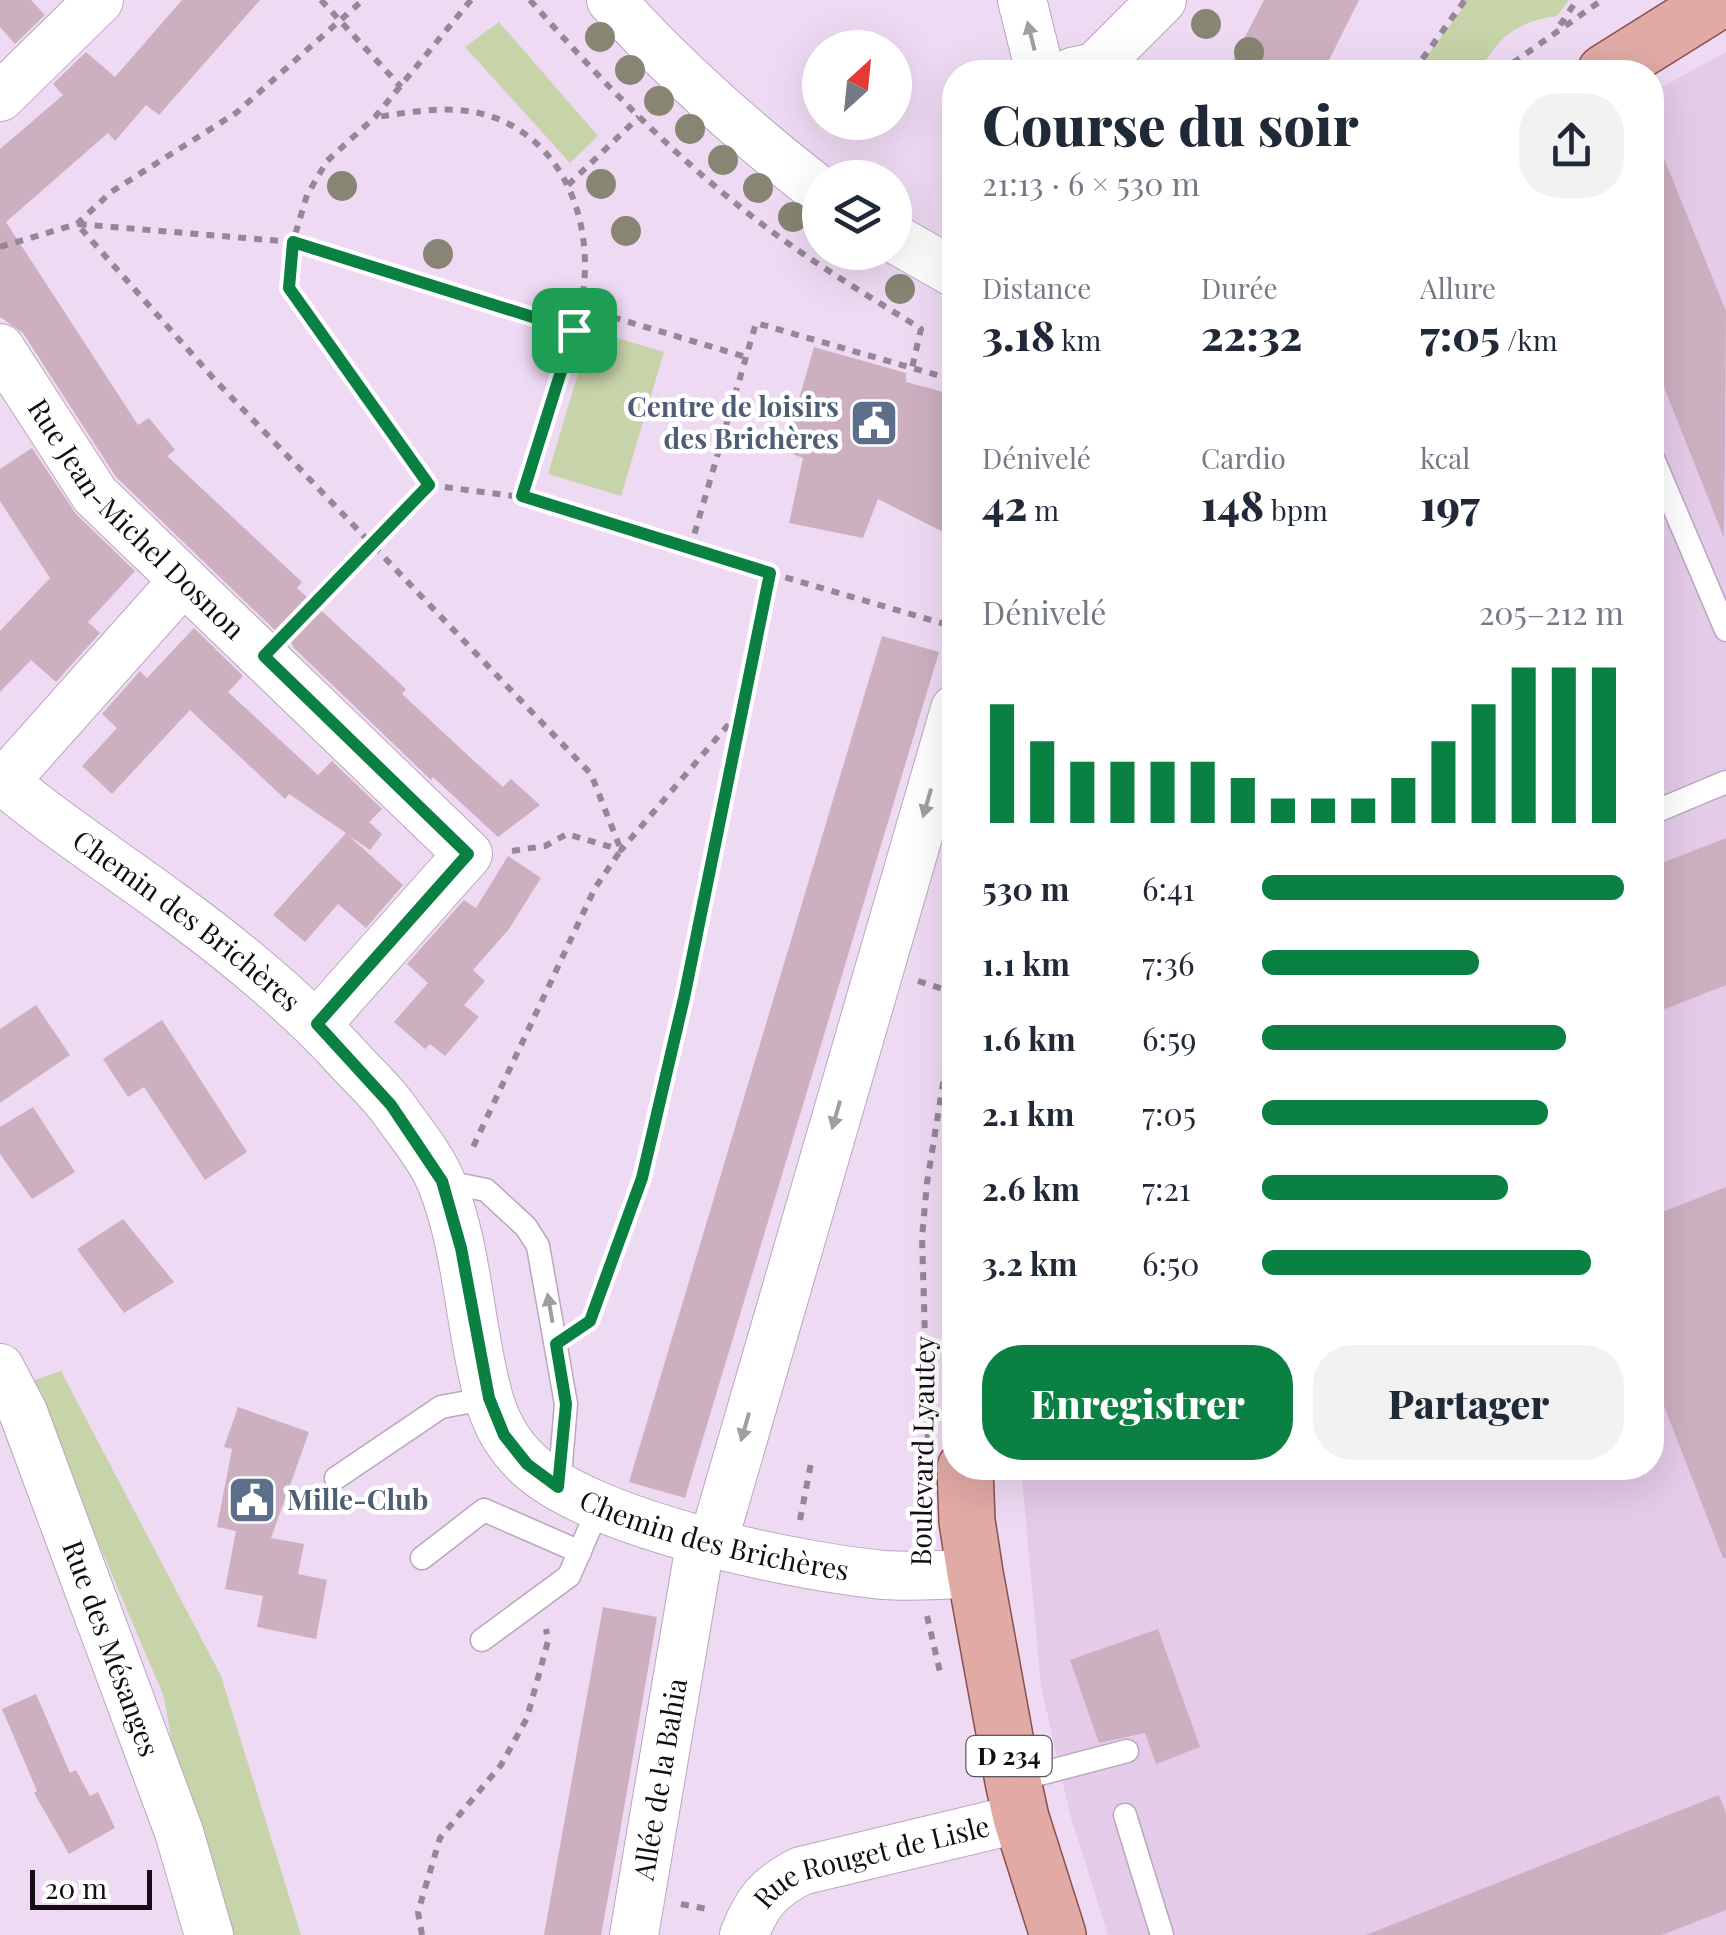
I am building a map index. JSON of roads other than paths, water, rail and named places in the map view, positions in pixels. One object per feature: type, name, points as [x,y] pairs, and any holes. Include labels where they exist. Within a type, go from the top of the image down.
[{"type":"main road","points":[[1624,60],[1720,0]]},
{"type":"main road","name":"Boulevard Lyautey","points":[[953,1480],[967,1520],[948,1574],[1058,1935]]},
{"type":"street","points":[[0,97],[99,0]]},
{"type":"street","points":[[611,0],[644,37],[744,131],[802,177]]},
{"type":"street","points":[[1022,0],[1037,60]]},
{"type":"street","points":[[1103,60],[1162,0]]},
{"type":"street","points":[[912,249],[942,266]]},
{"type":"street","name":"Rue Jean-Michel Dosnon","points":[[7,372],[96,495],[468,854],[317,1024]]},
{"type":"street","points":[[2,780],[184,580]]},
{"type":"street","name":"Allée de la Bahia","points":[[637,1915],[687,1624],[707,1540],[942,753]]},
{"type":"street","name":"Chemin des Brichères","points":[[2,780],[248,964],[317,1024],[391,1105],[442,1181],[461,1248],[489,1398],[504,1435],[527,1464],[579,1497],[707,1540],[847,1571],[948,1574]]},
{"type":"street","name":"Rue des Mésanges","points":[[0,1368],[23,1412],[178,1832],[208,1935]]},
{"type":"street","name":"Rue Rouget de Lisle","points":[[748,1923],[776,1884],[801,1871],[1017,1800]]},
{"type":"lane","points":[[1664,484],[1726,630]]},
{"type":"lane","points":[[1664,808],[1726,782]]},
{"type":"lane","points":[[442,1181],[486,1190],[526,1226],[538,1246],[579,1497],[580,1552],[569,1576],[482,1640]]},
{"type":"lane","points":[[336,1478],[441,1407],[489,1398]]},
{"type":"lane","points":[[422,1558],[484,1510],[580,1552]]},
{"type":"lane","points":[[1017,1800],[1127,1751]]},
{"type":"lane","points":[[1125,1815],[1162,1935]]},
{"type":"place","name":"Centre de loisirs des Brichères","points":[[874,423]]},
{"type":"place","name":"Mille-Club","points":[[252,1500]]}]
